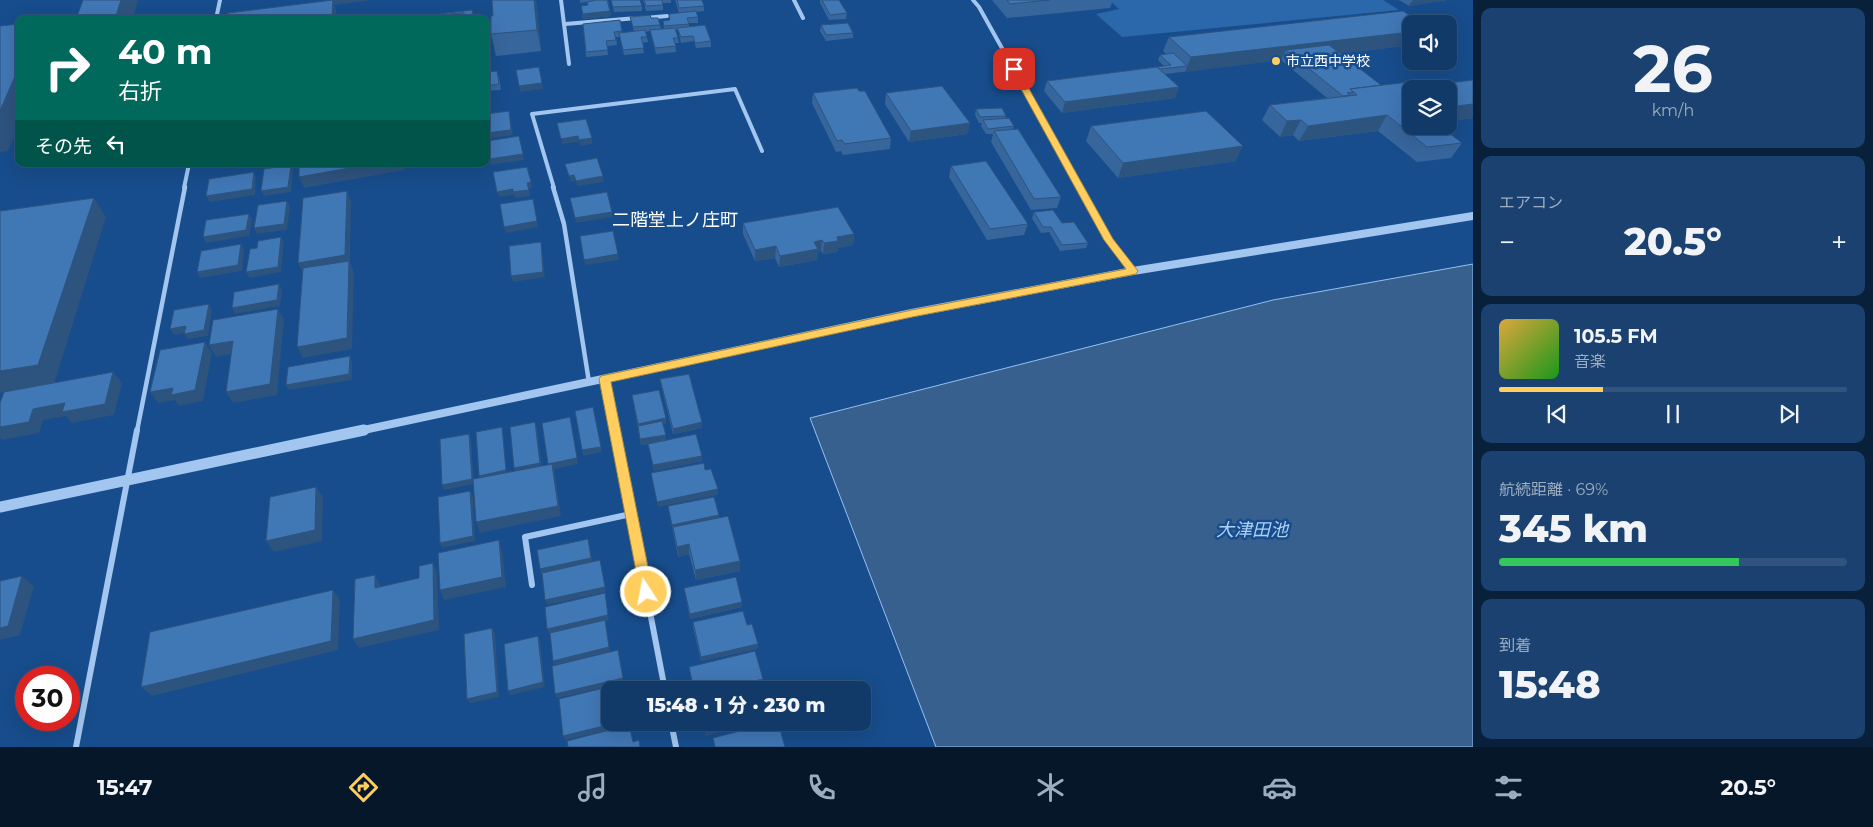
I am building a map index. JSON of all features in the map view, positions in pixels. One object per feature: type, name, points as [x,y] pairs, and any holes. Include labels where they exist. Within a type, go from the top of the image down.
[{"type":"street","points":[[217,15],[220,0]]},
{"type":"street","points":[[561,0],[569,64]]},
{"type":"street","points":[[794,0],[803,18]]},
{"type":"street","points":[[973,0],[979,7],[1109,240],[1133,271]]},
{"type":"street","points":[[565,24],[667,16]]},
{"type":"street","points":[[589,382],[564,224],[532,114],[735,88],[762,151]]},
{"type":"street","points":[[76,747],[188,167]]},
{"type":"street","points":[[0,507],[912,313],[1133,271],[1473,216]]},
{"type":"street","points":[[605,379],[663,681]]},
{"type":"street","points":[[532,585],[525,537],[631,514]]},
{"type":"street","points":[[673,731],[676,747]]},
{"type":"shaded area","points":[[1109,0],[1383,0],[1399,10],[1122,37],[1096,14],[1119,9]]},
{"type":"water","name":"大津田池","points":[[1473,264],[1473,747],[936,747],[810,418],[1273,300]]},
{"type":"building","points":[[83,0],[121,0],[116,15],[77,15]]},
{"type":"building","points":[[333,0],[332,15],[228,15],[228,13]]},
{"type":"building","points":[[492,0],[534,0],[537,30],[491,34]]},
{"type":"building","points":[[607,0],[610,11],[583,14],[581,6],[588,5],[587,2]]},
{"type":"building","points":[[611,0],[640,0],[642,6],[613,7]]},
{"type":"building","points":[[644,0],[662,0],[663,5],[646,6]]},
{"type":"building","points":[[677,0],[702,0],[704,6],[679,8]]},
{"type":"building","points":[[822,0],[839,0],[847,13],[830,15]]},
{"type":"building","points":[[1007,0],[1050,0],[1010,4]]},
{"type":"building","points":[[472,10],[473,14],[464,15],[464,13],[432,15]]},
{"type":"building","points":[[696,11],[698,17],[687,18],[689,24],[664,26],[663,21],[670,20],[669,14]]},
{"type":"building","points":[[1403,11],[1409,15],[1402,15],[1402,33],[1191,57],[1169,37]]},
{"type":"building","points":[[464,13],[464,15],[450,15]]},
{"type":"building","points":[[650,15],[651,18],[658,18],[660,25],[633,27],[630,17]]},
{"type":"building","points":[[620,20],[622,31],[614,32],[616,40],[606,41],[608,50],[586,52],[583,24]]},
{"type":"building","points":[[848,23],[853,33],[826,35],[821,25]]},
{"type":"building","points":[[15,24],[15,76],[0,111],[0,26]]},
{"type":"building","points":[[705,25],[711,41],[695,43],[693,36],[681,37],[677,28]]},
{"type":"building","points":[[675,28],[678,38],[673,38],[676,46],[655,48],[650,30]]},
{"type":"building","points":[[645,30],[647,37],[641,37],[644,48],[623,50],[619,33]]},
{"type":"building","points":[[1329,45],[1381,85],[1350,89],[1354,92],[1343,96],[1286,50]]},
{"type":"building","points":[[1173,53],[1187,66],[1160,69],[1157,67],[1171,65],[1160,55]]},
{"type":"building","points":[[539,67],[542,83],[519,86],[516,70]]},
{"type":"building","points":[[1157,67],[1179,87],[1065,102],[1047,81]]},
{"type":"building","points":[[497,71],[499,84],[490,85],[490,72]]},
{"type":"building","points":[[1473,80],[1473,104],[1457,106],[1457,82]]},
{"type":"building","points":[[1402,83],[1402,127],[1387,115],[1308,126],[1301,120],[1287,121],[1270,105],[1357,95],[1350,89]]},
{"type":"building","points":[[942,86],[970,123],[911,131],[886,93]]},
{"type":"building","points":[[857,88],[859,91],[865,91],[891,138],[844,144],[842,140],[837,141],[813,93]]},
{"type":"building","points":[[1002,108],[1006,116],[980,117],[976,109]]},
{"type":"building","points":[[509,111],[511,130],[490,133],[490,113]]},
{"type":"building","points":[[1206,111],[1243,146],[1123,163],[1091,126]]},
{"type":"building","points":[[1009,118],[1014,126],[988,129],[983,120]]},
{"type":"building","points":[[586,119],[592,138],[579,140],[578,136],[561,139],[557,123]]},
{"type":"building","points":[[1018,129],[1061,197],[1034,199],[994,131]]},
{"type":"building","points":[[1412,135],[1452,135],[1462,143],[1427,147]]},
{"type":"building","points":[[519,136],[523,154],[490,159],[490,141]]},
{"type":"building","points":[[597,158],[603,176],[576,181],[574,175],[569,176],[565,164]]},
{"type":"building","points":[[986,161],[1028,224],[990,229],[951,166]]},
{"type":"building","points":[[291,167],[288,187],[261,191],[264,169]]},
{"type":"building","points":[[299,167],[355,167],[299,177]]},
{"type":"building","points":[[527,167],[531,182],[527,183],[529,190],[513,192],[513,189],[497,192],[493,172]]},
{"type":"building","points":[[254,172],[252,189],[206,196],[209,179]]},
{"type":"building","points":[[347,191],[345,255],[298,263],[303,198]]},
{"type":"building","points":[[607,192],[612,212],[575,218],[570,198]]},
{"type":"building","points":[[94,198],[38,365],[0,371],[0,211]]},
{"type":"building","points":[[533,199],[537,221],[504,227],[500,204]]},
{"type":"building","points":[[287,201],[284,224],[254,228],[258,205]]},
{"type":"building","points":[[838,207],[854,234],[837,237],[838,241],[824,243],[822,240],[814,242],[818,249],[780,256],[776,246],[755,250],[743,223]]},
{"type":"building","points":[[1053,210],[1062,223],[1074,222],[1088,243],[1062,245],[1051,227],[1043,227],[1034,212]]},
{"type":"building","points":[[249,214],[246,230],[203,237],[206,220]]},
{"type":"building","points":[[613,231],[618,254],[584,260],[580,236]]},
{"type":"building","points":[[281,237],[278,267],[246,272],[250,249],[257,248],[258,241]]},
{"type":"building","points":[[541,242],[543,272],[511,276],[509,246]]},
{"type":"building","points":[[241,244],[238,265],[197,272],[201,251]]},
{"type":"building","points":[[349,261],[347,338],[297,347],[303,268]]},
{"type":"building","points":[[279,284],[277,300],[232,308],[234,292]]},
{"type":"building","points":[[209,304],[204,330],[184,334],[186,326],[170,329],[174,310]]},
{"type":"building","points":[[278,309],[270,384],[226,392],[233,341],[209,345],[213,320]]},
{"type":"building","points":[[205,342],[195,390],[171,395],[173,388],[150,392],[160,350]]},
{"type":"building","points":[[350,356],[349,374],[286,385],[288,367]]},
{"type":"building","points":[[113,372],[105,404],[62,412],[65,403],[33,409],[29,422],[0,427],[0,403],[4,392]]},
{"type":"building","points":[[689,374],[702,422],[673,429],[660,379]]},
{"type":"building","points":[[659,390],[666,418],[638,424],[632,395]]},
{"type":"building","points":[[593,407],[601,447],[582,450],[575,411]]},
{"type":"building","points":[[570,417],[577,458],[548,464],[542,423]]},
{"type":"building","points":[[662,421],[666,435],[640,439],[638,426]]},
{"type":"building","points":[[535,422],[540,463],[514,468],[510,427]]},
{"type":"building","points":[[502,427],[506,470],[479,476],[476,432]]},
{"type":"building","points":[[469,434],[472,479],[442,485],[440,439]]},
{"type":"building","points":[[696,434],[702,456],[653,465],[648,444]]},
{"type":"building","points":[[704,463],[705,470],[711,469],[718,489],[657,502],[651,473]]},
{"type":"building","points":[[552,464],[558,506],[476,522],[473,479]]},
{"type":"building","points":[[316,487],[315,530],[266,541],[270,497]]},
{"type":"building","points":[[470,491],[473,536],[440,543],[438,497]]},
{"type":"building","points":[[714,497],[719,515],[672,525],[668,506]]},
{"type":"building","points":[[728,516],[740,561],[695,570],[689,544],[677,547],[673,527]]},
{"type":"building","points":[[588,539],[591,558],[540,569],[537,550]]},
{"type":"building","points":[[499,540],[502,577],[440,590],[438,553]]},
{"type":"building","points":[[600,560],[605,587],[545,600],[542,573]]},
{"type":"building","points":[[433,563],[434,620],[353,639],[355,579],[375,575],[375,588],[419,578],[419,566]]},
{"type":"building","points":[[22,576],[8,626],[0,628],[0,581]]},
{"type":"building","points":[[736,577],[742,602],[690,614],[684,588]]},
{"type":"building","points":[[333,590],[331,641],[141,687],[150,632]]},
{"type":"building","points":[[605,593],[608,615],[547,629],[545,607]]},
{"type":"building","points":[[743,611],[747,625],[752,624],[758,644],[701,657],[693,622]]},
{"type":"building","points":[[605,620],[609,647],[553,661],[550,633]]},
{"type":"building","points":[[492,628],[497,692],[467,699],[464,634]]},
{"type":"building","points":[[538,636],[543,682],[508,691],[504,644]]},
{"type":"building","points":[[618,650],[623,678],[601,681],[601,683],[555,694],[552,666]]},
{"type":"building","points":[[755,651],[763,679],[754,681],[692,681],[689,667]]},
{"type":"building","points":[[601,689],[601,727],[563,736],[559,699]]},
{"type":"building","points":[[606,731],[630,731],[633,742],[639,740],[640,747],[568,747],[567,741]]},
{"type":"building","points":[[740,731],[781,731],[785,747],[715,747],[713,738]]},
{"type":"place","name":"市立西中学校","points":[[1276,61]]},
{"type":"district","name":"二階堂上ノ庄町","points":[[675,220]]},
{"type":"route","points":[[646,592],[605,379],[912,313],[1133,271],[1109,240],[1014,69]]}]
